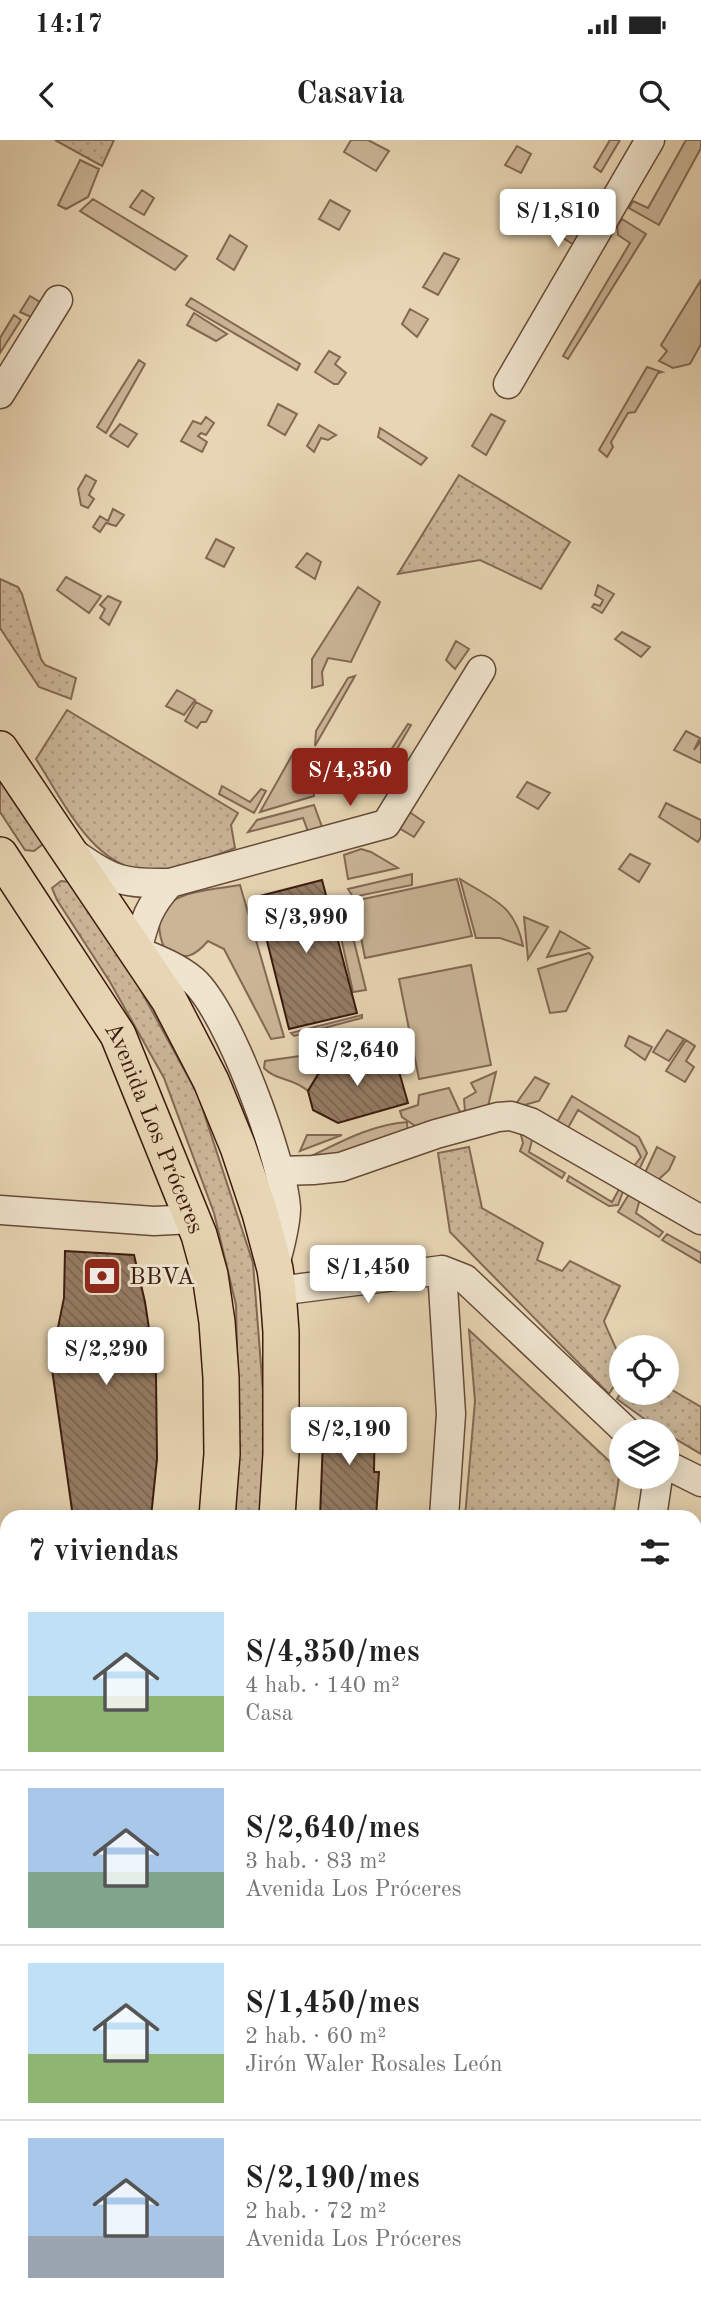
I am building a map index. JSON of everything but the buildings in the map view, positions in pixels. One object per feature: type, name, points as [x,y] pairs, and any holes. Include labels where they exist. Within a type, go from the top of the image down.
[{"type":"main road","points":[[0,749],[169,1000],[211,1081],[238,1147],[276,1280],[281,1332],[281,1454],[277,1510]]},
{"type":"main road","points":[[7,866],[66,847]]},
{"type":"main road","name":"Avenida Los Próceres","points":[[7,866],[118,1035],[193,1219],[210,1275],[220,1361],[222,1454],[218,1510]]},
{"type":"street","points":[[508,384],[650,140]]},
{"type":"street","points":[[0,394],[58,300]]},
{"type":"street","points":[[66,847],[117,880],[136,884],[170,883],[386,824],[481,670]]},
{"type":"street","points":[[170,883],[154,900],[145,919],[137,951],[163,961],[187,976],[211,1002],[237,1056],[260,1112],[279,1171],[286,1210],[276,1280],[454,1275],[613,1419]]},
{"type":"street","points":[[279,1171],[341,1167],[436,1134],[511,1116],[530,1122],[701,1220]]},
{"type":"street","points":[[286,1210],[341,1167]]},
{"type":"street","points":[[0,1210],[154,1221],[193,1219]]},
{"type":"street","points":[[445,1510],[452,1414],[454,1275]]},
{"type":"street","points":[[679,1471],[701,1482]]},
{"type":"street","points":[[653,1510],[656,1489]]},
{"type":"shaded area","points":[[55,140],[114,140],[102,166]]},
{"type":"shaded area","points":[[351,140],[368,140],[389,151],[376,171],[344,152]]},
{"type":"shaded area","points":[[610,140],[620,140],[601,172],[594,167]]},
{"type":"shaded area","points":[[686,140],[701,140],[701,148],[659,225],[629,208],[633,201],[648,208]]},
{"type":"shaded area","points":[[517,146],[531,154],[521,173],[505,165]]},
{"type":"shaded area","points":[[80,160],[99,169],[88,197],[66,209],[58,205]]},
{"type":"shaded area","points":[[142,190],[154,198],[144,215],[130,207]]},
{"type":"shaded area","points":[[592,198],[605,204],[578,243],[571,243],[563,238],[573,219],[580,220]]},
{"type":"shaded area","points":[[93,199],[187,256],[175,270],[80,211]]},
{"type":"shaded area","points":[[330,200],[350,211],[339,230],[319,219]]},
{"type":"shaded area","points":[[622,219],[646,234],[568,359],[563,356],[630,243],[618,235],[617,226]]},
{"type":"shaded area","points":[[230,235],[247,246],[234,270],[217,259]]},
{"type":"shaded area","points":[[444,253],[459,259],[438,295],[423,287]]},
{"type":"shaded area","points":[[701,280],[701,344],[690,364],[673,368],[659,361],[667,351],[661,345]]},
{"type":"shaded area","points":[[30,296],[45,305],[42,322],[20,312]]},
{"type":"shaded area","points":[[191,298],[300,364],[297,370],[186,305]]},
{"type":"shaded area","points":[[410,309],[428,319],[417,337],[402,324]]},
{"type":"shaded area","points":[[194,313],[227,334],[216,341],[187,325]]},
{"type":"shaded area","points":[[14,315],[21,320],[0,353],[0,338]]},
{"type":"shaded area","points":[[329,351],[340,357],[335,364],[346,373],[338,384],[315,372]]},
{"type":"shaded area","points":[[139,360],[145,364],[106,433],[97,427]]},
{"type":"shaded area","points":[[647,367],[662,372],[658,373],[635,412],[628,413],[611,442],[613,447],[607,457],[599,450]]},
{"type":"shaded area","points":[[278,404],[297,414],[285,435],[268,425]]},
{"type":"shaded area","points":[[491,414],[505,421],[486,455],[472,446]]},
{"type":"shaded area","points":[[206,417],[214,423],[206,435],[201,433],[198,436],[207,442],[202,452],[181,441],[193,421],[201,424]]},
{"type":"shaded area","points":[[120,424],[137,434],[128,447],[110,436]]},
{"type":"shaded area","points":[[319,425],[336,435],[328,440],[321,438],[314,452],[307,446]]},
{"type":"shaded area","points":[[380,428],[427,458],[421,465],[378,437]]},
{"type":"shaded area","points":[[86,475],[96,481],[89,495],[94,499],[88,508],[81,505],[78,489]]},
{"type":"shaded area","points":[[459,475],[570,542],[541,589],[480,560],[398,574]]},
{"type":"shaded area","points":[[113,509],[124,515],[116,526],[106,523],[100,532],[93,527],[100,516],[108,521]]},
{"type":"shaded area","points":[[216,539],[234,548],[224,567],[206,558]]},
{"type":"shaded area","points":[[307,553],[321,562],[315,579],[296,567]]},
{"type":"shaded area","points":[[66,577],[101,596],[89,613],[57,590]]},
{"type":"shaded area","points":[[0,579],[18,587],[22,594],[45,665],[76,678],[71,699],[39,687],[0,628]]},
{"type":"shaded area","points":[[598,585],[614,594],[602,613],[592,607],[594,604],[600,606],[603,600],[595,595]]},
{"type":"shaded area","points":[[358,587],[380,602],[351,662],[328,658],[322,672],[323,685],[312,688],[312,659]]},
{"type":"shaded area","points":[[108,596],[121,602],[109,625],[100,618],[105,609],[100,605]]},
{"type":"shaded area","points":[[622,632],[650,647],[641,657],[615,639]]},
{"type":"shaded area","points":[[456,641],[469,649],[455,669],[446,660]]},
{"type":"shaded area","points":[[355,676],[315,746],[316,731],[348,678]]},
{"type":"shaded area","points":[[177,690],[195,700],[184,715],[166,706]]},
{"type":"shaded area","points":[[196,702],[212,711],[206,722],[201,722],[197,728],[185,721]]},
{"type":"shaded area","points":[[67,710],[238,813],[231,825],[235,848],[189,865],[162,871],[139,870],[119,863],[101,851],[72,816],[36,759]]},
{"type":"shaded area","points":[[408,724],[411,725],[390,761],[385,759]]},
{"type":"shaded area","points":[[686,731],[700,738],[694,750],[701,741],[701,763],[674,750]]},
{"type":"shaded area","points":[[295,750],[308,753],[314,796],[260,812]]},
{"type":"shaded area","points":[[0,771],[43,844],[34,851],[25,850],[0,812]]},
{"type":"shaded area","points":[[527,782],[550,793],[538,809],[517,797]]},
{"type":"shaded area","points":[[222,786],[250,802],[261,789],[266,791],[254,813],[219,794]]},
{"type":"shaded area","points":[[666,803],[701,820],[701,837],[698,842],[659,817]]},
{"type":"shaded area","points":[[314,805],[325,835],[310,837],[303,818],[248,832],[257,820]]},
{"type":"shaded area","points":[[411,813],[424,822],[414,837],[399,828],[405,815]]},
{"type":"shaded area","points":[[361,849],[398,868],[348,879],[344,855]]},
{"type":"shaded area","points":[[630,854],[650,864],[639,882],[619,869]]},
{"type":"shaded area","points":[[412,874],[412,885],[353,897],[348,889]]},
{"type":"shaded area","points":[[457,879],[472,936],[365,958],[354,901]]},
{"type":"shaded area","points":[[460,879],[509,912],[515,921],[523,946],[500,938],[476,938]]},
{"type":"shaded area","points":[[61,881],[70,882],[110,934],[198,1095],[253,1263],[267,1443],[260,1510],[235,1510],[239,1431],[236,1305],[214,1213],[164,1078],[110,982],[52,888]]},
{"type":"shaded area","points":[[240,885],[284,1037],[271,1039],[224,949],[208,941],[189,956],[178,955],[165,950],[159,931],[161,916],[167,905],[178,898]]},
{"type":"shaded area","points":[[347,913],[366,990],[353,992],[336,915]]},
{"type":"shaded area","points":[[524,917],[548,927],[528,959]]},
{"type":"shaded area","points":[[560,931],[589,948],[547,957]]},
{"type":"shaded area","points":[[589,953],[593,957],[566,1011],[550,1013],[538,969]]},
{"type":"shaded area","points":[[471,965],[491,1065],[419,1079],[399,979]]},
{"type":"shaded area","points":[[362,1015],[362,1018],[294,1036],[291,1033]]},
{"type":"shaded area","points":[[667,1030],[684,1039],[669,1061],[653,1052]]},
{"type":"shaded area","points":[[629,1036],[652,1047],[645,1060],[625,1046]]},
{"type":"shaded area","points":[[686,1040],[695,1046],[686,1061],[694,1067],[685,1082],[666,1071]]},
{"type":"shaded area","points":[[321,1053],[324,1064],[308,1091],[264,1068],[265,1061]]},
{"type":"shaded area","points":[[496,1072],[486,1115],[424,1132],[402,1117],[400,1111],[418,1105],[419,1095],[449,1088],[460,1112],[465,1111],[464,1099],[476,1092],[471,1083]]},
{"type":"shaded area","points":[[535,1077],[549,1084],[539,1101],[513,1108]]},
{"type":"shaded area","points":[[572,1096],[639,1137],[647,1153],[639,1170],[634,1166],[641,1157],[636,1147],[578,1110],[568,1128],[557,1122]]},
{"type":"shaded area","points":[[407,1122],[408,1136],[305,1159],[367,1131]]},
{"type":"shaded area","points":[[520,1131],[534,1132],[529,1152],[565,1173],[562,1178],[520,1151],[523,1143]]},
{"type":"shaded area","points":[[307,1135],[342,1135],[300,1151]]},
{"type":"shaded area","points":[[469,1147],[482,1208],[543,1243],[537,1260],[562,1271],[570,1261],[620,1286],[604,1321],[610,1335],[609,1394],[450,1232],[438,1153]]},
{"type":"shaded area","points":[[657,1147],[675,1157],[669,1170],[658,1180],[644,1175]]},
{"type":"shaded area","points":[[569,1176],[612,1202],[622,1184],[625,1186],[618,1205],[609,1206],[567,1181]]},
{"type":"shaded area","points":[[631,1191],[640,1199],[636,1213],[663,1232],[659,1237],[618,1212]]},
{"type":"shaded area","points":[[667,1234],[701,1253],[701,1263],[662,1240]]},
{"type":"shaded area","points":[[469,1330],[609,1461],[609,1489],[617,1489],[614,1510],[466,1510],[475,1401]]},
{"type":"shaded area","points":[[679,1394],[701,1407],[701,1454],[679,1441],[679,1419],[644,1419],[625,1405],[679,1405]]},
{"type":"place","name":"BBVA","points":[[102,1276]]}]
